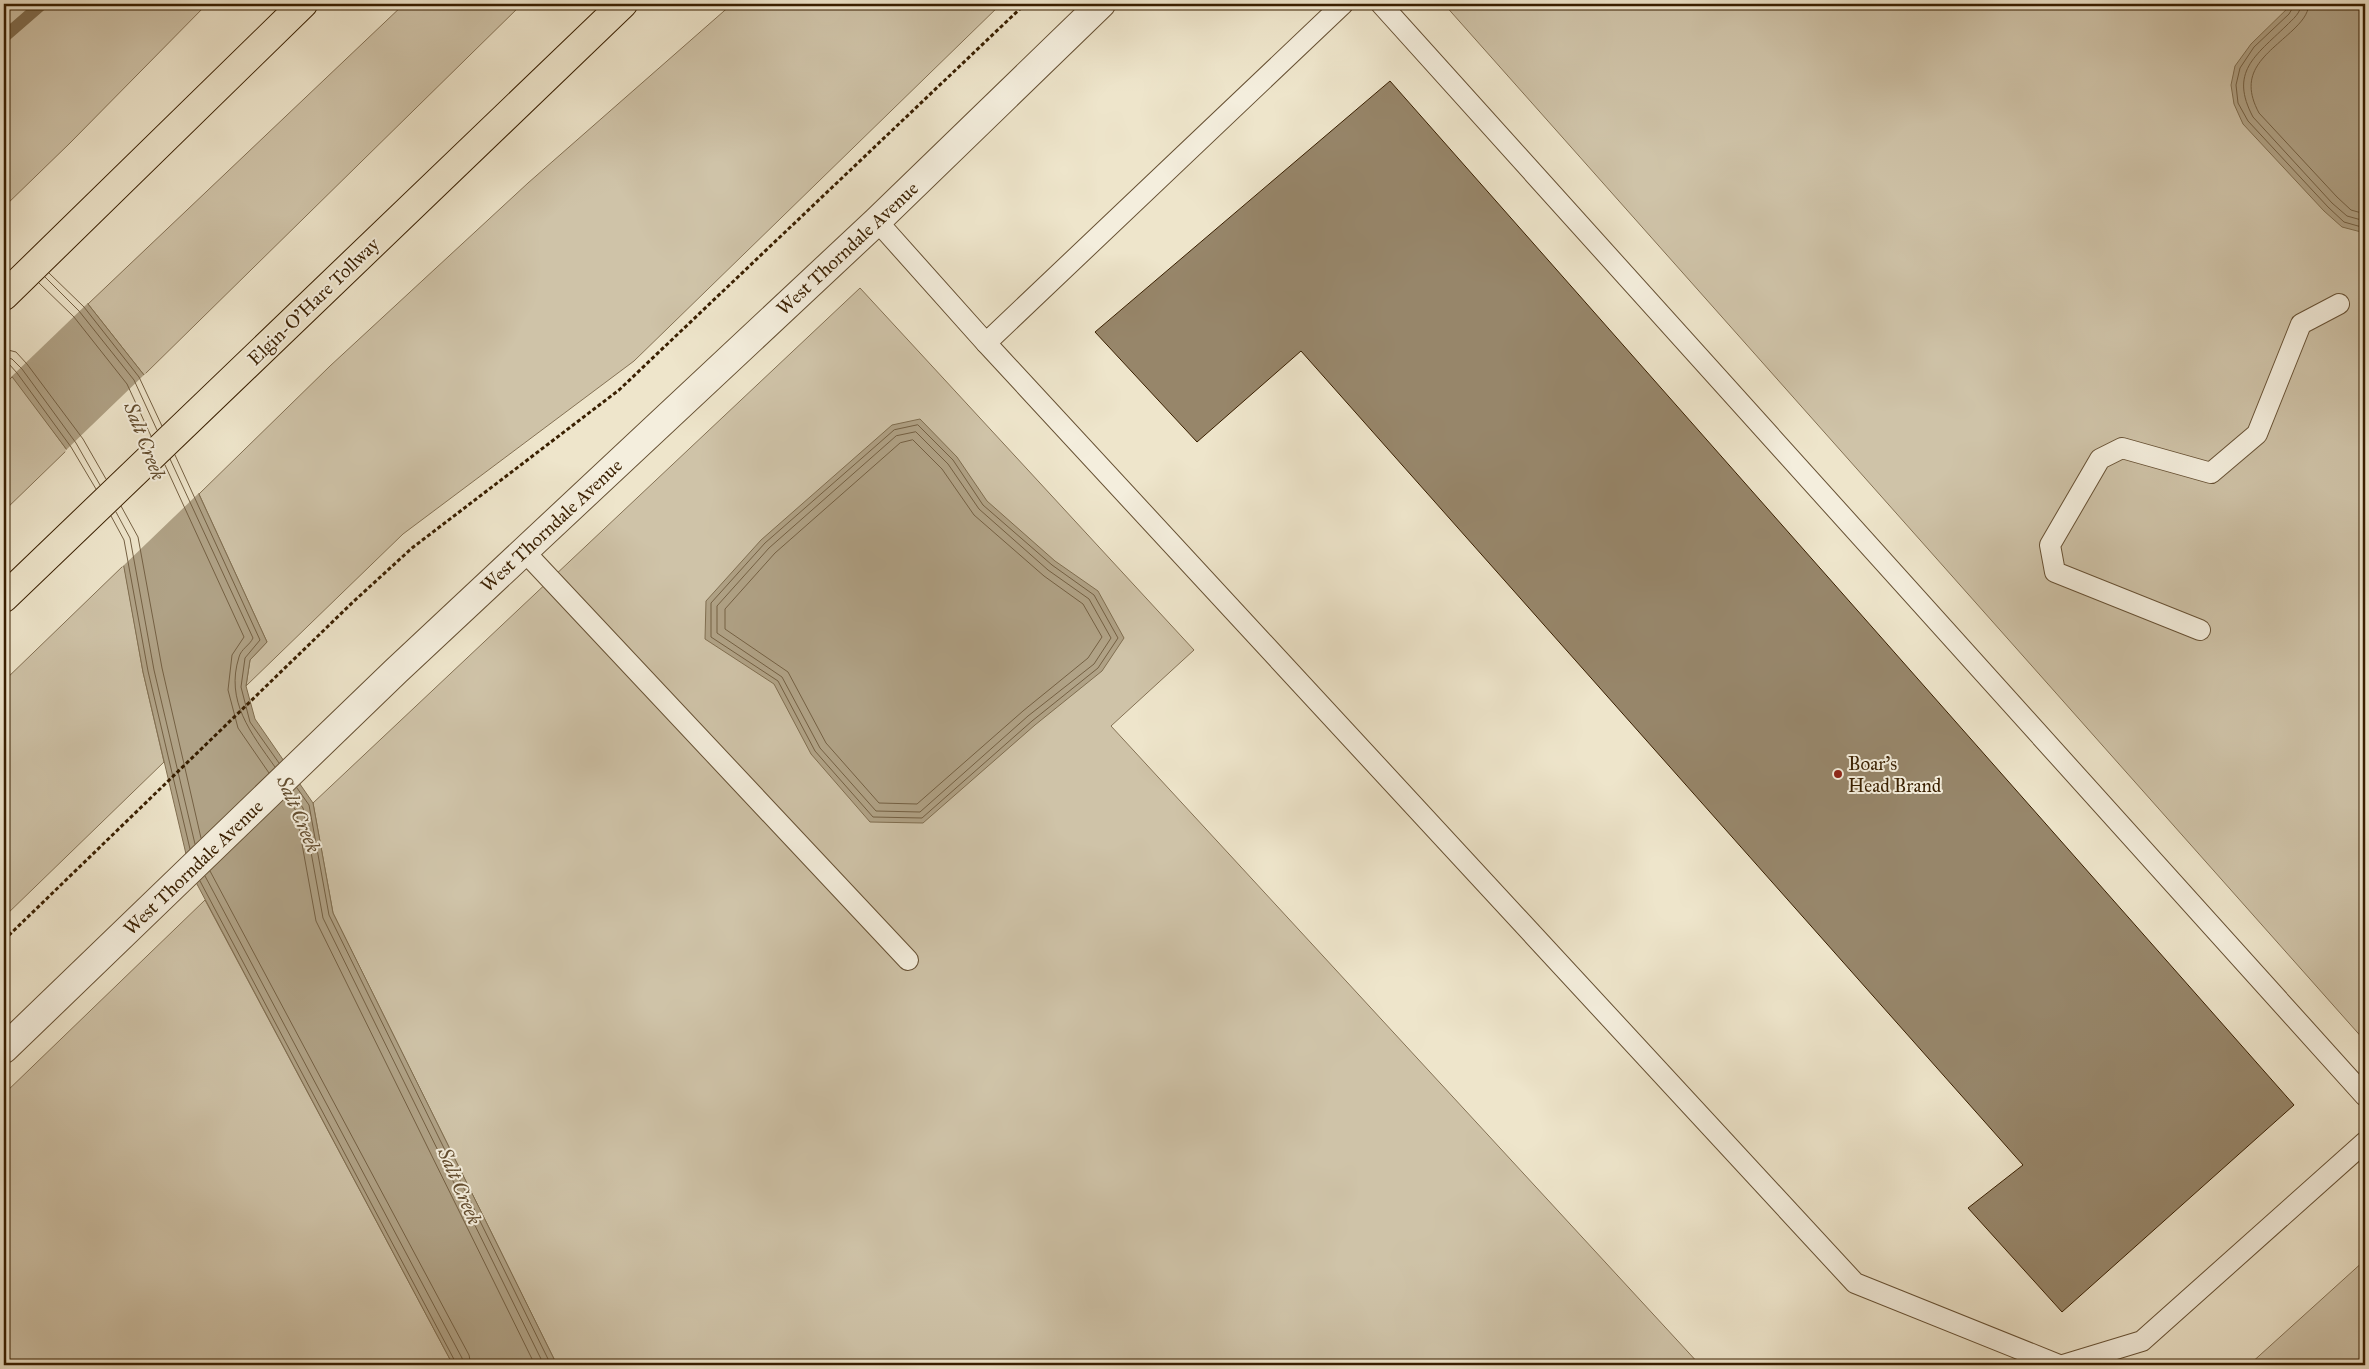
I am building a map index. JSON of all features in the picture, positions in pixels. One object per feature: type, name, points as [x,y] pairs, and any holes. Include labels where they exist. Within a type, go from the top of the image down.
[{"type":"highway","points":[[4,296],[303,4]]},
{"type":"highway","name":"Elgin-O'Hare Tollway","points":[[4,598],[622,4]]},
{"type":"street","name":"West Thorndale Avenue","points":[[4,1049],[396,671],[877,221],[1101,4]]},
{"type":"lane","points":[[986,343],[1343,4]]},
{"type":"lane","points":[[1381,4],[2365,1096]]},
{"type":"lane","points":[[877,221],[986,343],[1855,1283],[2059,1365]]},
{"type":"lane","points":[[2200,630],[2056,572],[2050,545],[2100,459],[2122,448],[2211,473],[2257,434],[2301,324],[2339,304]]},
{"type":"lane","points":[[524,551],[908,960]]},
{"type":"lane","points":[[2063,1365],[2142,1342],[2365,1142]]},
{"type":"path","points":[[4,940],[353,602],[412,548],[619,390],[1025,4]]},
{"type":"shaded area","points":[[4,4],[207,4],[4,207]]},
{"type":"shaded area","points":[[404,4],[522,4],[144,375],[88,304]]},
{"type":"shaded area","points":[[732,4],[1001,4],[634,361],[403,534],[246,686],[250,660],[267,642],[199,494],[330,366],[528,183]]},
{"type":"shaded area","points":[[1444,4],[2365,4],[2365,1041]]},
{"type":"shaded area","points":[[860,288],[1194,650],[1111,726],[1700,1365],[557,1365],[333,913],[313,803]]},
{"type":"shaded area","points":[[13,376],[67,450],[4,511],[4,385]]},
{"type":"shaded area","points":[[124,565],[143,672],[164,762],[4,917],[4,681]]},
{"type":"shaded area","points":[[205,900],[453,1365],[4,1365],[4,1094]]},
{"type":"shaded area","points":[[2365,1260],[2365,1365],[2249,1365]]},
{"type":"water","points":[[2292,4],[2365,4],[2365,233],[2342,227],[2324,211],[2243,124],[2234,104],[2231,85],[2235,66],[2251,44]]},
{"type":"water","name":"Salt Creek","points":[[4,228],[88,304],[144,375],[267,642],[250,660],[246,686],[255,719],[313,803],[333,913],[557,1365],[453,1365],[190,871],[143,672],[119,540],[67,450],[4,366]]},
{"type":"water","points":[[920,419],[957,457],[987,501],[1055,561],[1098,591],[1124,638],[1102,671],[1035,725],[923,823],[870,822],[811,754],[774,684],[705,639],[706,601],[761,540],[892,425]]},
{"type":"pier","points":[[4,225],[23,237],[89,302],[11,377],[4,370]]},
{"type":"pier","points":[[146,373],[200,492],[122,567],[117,541],[65,451]]},
{"type":"building","name":"Boar's Head Brand","points":[[1390,81],[2294,1105],[2062,1312],[1968,1208],[2023,1165],[1301,351],[1197,442],[1095,332]]},
{"type":"waterway","points":[[4,37],[42,4]]},
{"type":"place","name":"Boar's Head Brand","points":[[1838,774]]}]
